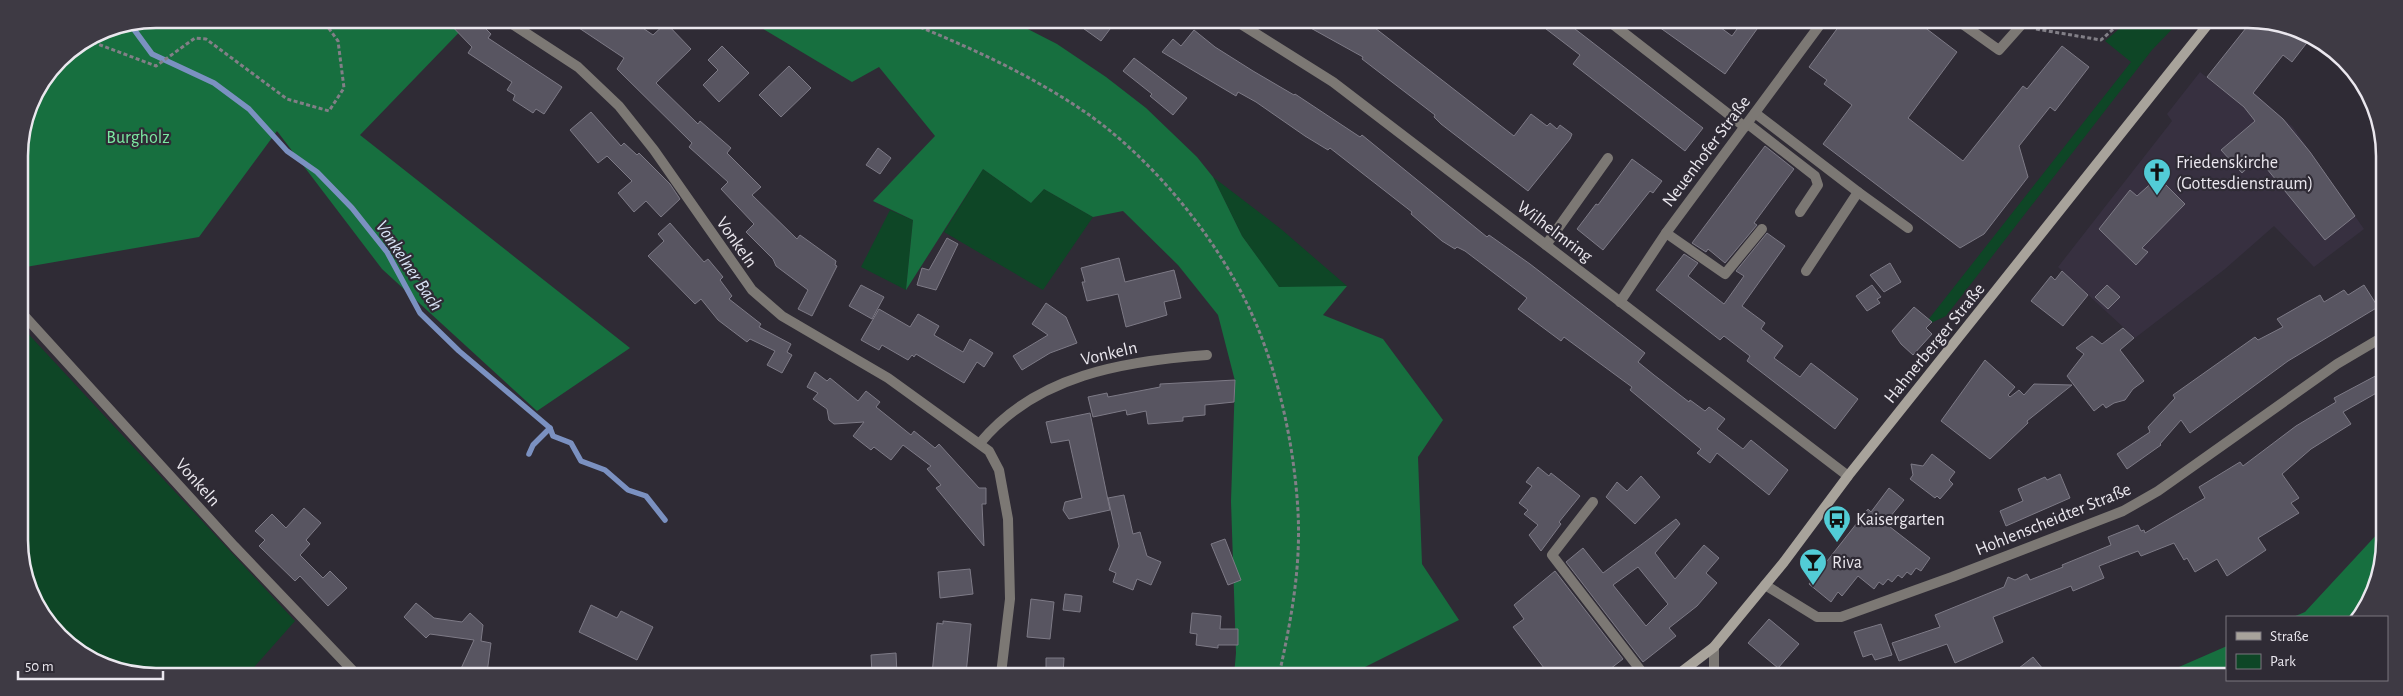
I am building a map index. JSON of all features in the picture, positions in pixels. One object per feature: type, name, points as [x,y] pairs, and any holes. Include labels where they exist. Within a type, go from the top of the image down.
[{"type":"main road","name":"Hahnerberger Straße","points":[[1686,668],[1714,647],[2205,28]]},
{"type":"street","name":"Vonkeln","points":[[518,28],[578,67],[619,106],[654,150],[752,290],[782,316],[888,378],[989,451],[999,470],[1008,519],[1010,599],[1002,668]]},
{"type":"street","name":"Wilhelmring","points":[[1247,28],[1333,82],[1848,476]]},
{"type":"street","points":[[1618,28],[1815,176],[1818,184],[1800,212]]},
{"type":"street","name":"Neuenhofer Straße","points":[[1620,302],[1666,233],[1818,28]]},
{"type":"street","points":[[1968,28],[1999,50],[2018,28]]},
{"type":"street","points":[[1755,113],[1908,228]]},
{"type":"street","points":[[1546,245],[1608,158]]},
{"type":"street","points":[[1806,271],[1858,192]]},
{"type":"street","points":[[1666,233],[1725,274],[1762,229]]},
{"type":"street","name":"Vonkeln","points":[[28,320],[234,546],[350,668]]},
{"type":"street","name":"Hohlenscheidter Straße","points":[[1764,585],[1817,617],[1841,617],[1952,578],[2123,511],[2158,491],[2338,364],[2376,341]]},
{"type":"street","name":"Vonkeln","points":[[980,443],[992,428],[1017,408],[1043,392],[1090,372],[1158,358],[1207,355]]},
{"type":"street","points":[[1593,502],[1552,555],[1639,668]]},
{"type":"street","points":[[1714,647],[1714,668]]},
{"type":"path","points":[[95,43],[156,66],[195,38],[206,39],[287,100],[329,111],[344,88],[338,41],[329,28]]},
{"type":"path","points":[[920,28],[1013,69],[1080,109],[1102,126],[1152,170],[1184,207],[1240,290],[1278,388],[1289,437],[1298,512],[1298,563],[1292,617],[1281,668]]},
{"type":"path","points":[[2042,28],[2101,40],[2114,28]]},
{"type":"shaded area","points":[[2200,72],[2236,100],[2253,92],[2293,127],[2364,229],[2314,267],[2274,226],[2225,269],[2135,338],[2058,267],[2172,121],[2167,114]]},
{"type":"green space","name":"Burgholz","points":[[463,28],[360,135],[630,348],[537,411],[382,269],[277,131],[199,237],[28,267],[28,147],[30,131],[37,107],[49,84],[71,59],[84,49],[107,37],[139,29]]},
{"type":"green space","points":[[761,28],[1026,28],[1057,44],[1106,77],[1146,108],[1197,157],[1213,177],[1242,236],[1279,287],[1347,286],[1323,315],[1383,339],[1443,420],[1418,457],[1422,564],[1459,620],[1363,668],[1235,668],[1236,653],[1231,501],[1235,381],[1218,315],[1178,265],[1123,211],[1093,217],[1044,189],[1031,203],[983,169],[906,290],[913,220],[873,201],[935,136],[879,67],[852,82]]},
{"type":"green space","points":[[2120,28],[2173,28],[2152,50],[1946,316],[1931,323],[1928,320],[2131,62],[2105,41]]},
{"type":"green space","points":[[983,169],[1031,203],[1044,189],[1093,217],[1043,290],[944,232]]},
{"type":"green space","points":[[1213,177],[1281,229],[1347,286],[1279,288],[1242,236]]},
{"type":"green space","points":[[890,210],[913,220],[906,290],[861,267]]},
{"type":"green space","points":[[28,334],[295,621],[253,668],[139,667],[107,659],[84,646],[62,628],[54,618],[37,589],[30,565],[28,540]]},
{"type":"green space","points":[[2376,535],[2371,573],[2366,589],[2351,616],[2295,616],[2305,612]]},
{"type":"green space","points":[[2226,646],[2226,668],[2177,668]]},
{"type":"building","points":[[454,28],[485,28],[491,34],[488,38],[562,87],[544,114],[536,109],[533,113],[513,100],[515,95],[507,90],[512,82],[468,53],[472,47]]},
{"type":"building","points":[[579,28],[643,28],[653,35],[661,28],[671,28],[691,49],[656,83],[698,124],[700,121],[731,148],[727,153],[761,187],[752,195],[797,239],[800,235],[836,261],[835,265],[837,266],[812,316],[798,309],[808,290],[776,266],[773,259],[746,232],[754,224],[721,189],[728,182],[689,147],[692,143],[617,69],[624,58]]},
{"type":"building","points":[[1083,28],[1111,28],[1101,41]]},
{"type":"building","points":[[1311,28],[1375,28],[1514,136],[1531,114],[1547,126],[1550,123],[1557,129],[1560,125],[1572,134],[1528,191],[1441,124],[1434,117],[1435,115],[1362,59],[1363,57]]},
{"type":"building","points":[[1545,28],[1574,28],[1703,128],[1685,151],[1573,64],[1580,55]]},
{"type":"building","points":[[1660,28],[1721,28],[1732,36],[1738,28],[1758,28],[1725,74]]},
{"type":"building","points":[[1838,28],[1926,28],[1957,52],[1908,118],[1963,161],[2023,86],[2027,89],[2062,46],[2089,67],[2055,111],[2050,107],[2019,146],[2028,177],[1984,234],[1960,248],[1823,144],[1852,105],[1824,84],[1827,80],[1809,67]]},
{"type":"building","points":[[2246,28],[2289,34],[2307,43],[2292,62],[2283,55],[2253,93],[2283,119],[2310,152],[2355,216],[2325,240],[2258,158],[2242,173],[2221,150],[2255,121],[2244,107],[2207,77]]},
{"type":"building","points":[[1194,30],[1215,47],[1253,71],[1295,94],[1360,137],[1362,135],[1487,237],[1489,235],[1530,264],[1645,353],[1638,362],[1689,402],[1690,400],[1705,411],[1709,407],[1725,419],[1717,429],[1743,449],[1751,440],[1788,470],[1769,495],[1717,453],[1710,463],[1697,453],[1701,449],[1630,390],[1632,387],[1564,337],[1561,341],[1518,309],[1527,298],[1465,251],[1457,247],[1455,249],[1442,241],[1411,214],[1412,212],[1330,148],[1328,150],[1305,136],[1256,102],[1238,92],[1236,96],[1162,52],[1173,39],[1181,46]]},
{"type":"building","points":[[722,46],[749,73],[719,102],[703,85],[718,70],[708,60]]},
{"type":"building","points":[[1134,58],[1187,98],[1173,115],[1150,96],[1152,94],[1123,71]]},
{"type":"building","points":[[789,66],[811,88],[781,117],[759,95]]},
{"type":"building","points":[[591,112],[621,146],[624,143],[637,155],[639,153],[670,184],[680,199],[661,217],[646,201],[634,212],[618,193],[632,181],[607,156],[598,163],[570,130]]},
{"type":"building","points":[[1765,146],[1794,169],[1754,223],[1757,225],[1725,263],[1708,249],[1706,252],[1692,243]]},
{"type":"building","points":[[878,148],[891,158],[880,174],[866,165]]},
{"type":"building","points":[[1632,159],[1662,181],[1653,193],[1650,191],[1603,250],[1577,229],[1596,204],[1598,205]]},
{"type":"building","points":[[2156,179],[2163,185],[2164,183],[2185,204],[2142,248],[2148,252],[2136,265],[2099,229],[2130,190],[2137,196]]},
{"type":"building","points":[[670,223],[704,262],[708,259],[723,277],[720,280],[732,296],[729,299],[761,324],[759,327],[791,344],[787,352],[792,355],[782,373],[767,365],[775,351],[750,339],[747,342],[718,320],[701,299],[695,304],[648,256],[664,241],[658,234]]},
{"type":"building","points":[[1767,233],[1785,246],[1742,306],[1765,323],[1761,329],[1783,346],[1774,358],[1800,377],[1811,363],[1858,399],[1835,429],[1747,361],[1750,356],[1724,336],[1720,340],[1656,290],[1684,254],[1698,263],[1688,276],[1724,304],[1744,276],[1736,271]]},
{"type":"building","points":[[947,238],[958,244],[936,290],[917,285],[922,268],[929,270]]},
{"type":"building","points":[[1119,258],[1125,282],[1174,270],[1181,298],[1164,302],[1167,315],[1126,327],[1118,294],[1087,301],[1082,282],[1085,282],[1081,268]]},
{"type":"building","points":[[1890,263],[1901,282],[1884,292],[1870,275]]},
{"type":"building","points":[[2062,271],[2088,295],[2063,326],[2031,301],[2051,276],[2055,280]]},
{"type":"building","points":[[861,285],[884,297],[872,319],[849,306]]},
{"type":"building","points":[[1872,285],[1881,297],[1877,299],[1880,303],[1867,311],[1856,296]]},
{"type":"building","points":[[2107,285],[2120,297],[2108,309],[2095,297]]},
{"type":"building","points":[[2364,285],[2376,304],[2376,308],[2288,361],[2190,433],[2181,420],[2161,445],[2127,469],[2117,454],[2150,432],[2148,427],[2175,398],[2173,395],[2255,337],[2258,340],[2283,327],[2277,319],[2320,295],[2324,302],[2344,290],[2348,295]]},
{"type":"building","points":[[1046,303],[1066,317],[1077,343],[1050,353],[1022,370],[1013,356],[1048,335],[1032,324]]},
{"type":"building","points":[[1914,307],[1932,322],[1926,328],[1932,334],[1913,355],[1901,344],[1892,331]]},
{"type":"building","points":[[879,309],[910,327],[918,314],[939,326],[934,335],[963,352],[970,339],[993,353],[984,367],[977,362],[964,383],[916,354],[914,357],[912,355],[908,360],[882,345],[879,350],[861,340]]},
{"type":"building","points":[[2123,328],[2134,338],[2120,350],[2144,381],[2133,389],[2125,400],[2114,403],[2106,408],[2103,404],[2094,411],[2067,376],[2084,354],[2076,348],[2092,336],[2102,344]]},
{"type":"building","points":[[1985,360],[2015,387],[2008,395],[2010,397],[2019,390],[2024,395],[2034,384],[2072,385],[2027,421],[2028,423],[1990,459],[1941,421]]},
{"type":"building","points":[[815,372],[827,381],[830,378],[858,401],[866,391],[880,402],[876,407],[911,435],[914,431],[935,448],[939,444],[979,488],[986,488],[986,504],[982,504],[984,546],[936,488],[941,485],[927,469],[931,466],[903,445],[891,460],[874,447],[871,450],[853,436],[864,422],[834,424],[829,420],[827,409],[813,399],[818,393],[807,387]]},
{"type":"building","points":[[2376,376],[2376,393],[2343,412],[2351,424],[2311,449],[2282,474],[2299,498],[2291,503],[2299,513],[2258,538],[2266,550],[2227,576],[2217,559],[2195,572],[2187,558],[2184,560],[2174,543],[2141,556],[2138,551],[2099,566],[2104,578],[2073,591],[2071,586],[1993,617],[2003,642],[1955,663],[1947,644],[1899,661],[1892,643],[1940,627],[1935,615],[2004,587],[2008,577],[2015,580],[2027,574],[2030,580],[2063,567],[2062,565],[2111,545],[2108,537],[2138,525],[2141,531],[2144,530],[2145,533],[2205,498],[2199,487],[2240,462],[2243,466],[2296,426],[2336,402],[2334,398]]},
{"type":"building","points":[[1235,380],[1234,402],[1205,405],[1205,415],[1183,417],[1183,421],[1148,424],[1146,411],[1127,415],[1126,410],[1093,417],[1088,397],[1107,393],[1108,397],[1160,387],[1160,384]]},
{"type":"building","points":[[1090,413],[1110,510],[1069,519],[1063,510],[1065,502],[1082,498],[1069,440],[1051,443],[1046,422]]},
{"type":"building","points":[[1932,454],[1955,472],[1949,480],[1953,484],[1940,499],[1937,496],[1935,498],[1910,479],[1913,475],[1911,464],[1923,466]]},
{"type":"building","points":[[1538,467],[1549,476],[1551,473],[1580,496],[1559,522],[1561,524],[1541,551],[1529,535],[1538,525],[1524,514],[1528,510],[1519,503],[1532,486],[1526,482]]},
{"type":"building","points":[[2060,474],[2070,498],[2006,526],[2000,511],[2023,501],[2018,489],[2045,477],[2047,480]]},
{"type":"building","points":[[1641,476],[1660,497],[1635,524],[1606,497],[1617,482],[1627,491]]},
{"type":"building","points":[[1889,488],[1904,500],[1885,523],[1930,558],[1921,571],[1916,568],[1911,575],[1907,572],[1902,578],[1898,575],[1892,582],[1888,579],[1883,585],[1879,582],[1874,589],[1858,576],[1842,596],[1838,592],[1831,602],[1809,584],[1868,509],[1871,512]]},
{"type":"building","points":[[1124,495],[1133,534],[1140,532],[1147,556],[1161,562],[1151,585],[1137,579],[1133,590],[1113,582],[1116,573],[1109,570],[1119,546],[1108,498]]},
{"type":"building","points":[[304,508],[321,523],[306,540],[310,544],[300,555],[323,578],[330,571],[347,588],[328,606],[300,576],[295,581],[259,546],[265,540],[255,531],[272,514],[286,528]]},
{"type":"building","points":[[1676,519],[1680,524],[1655,553],[1675,579],[1704,545],[1719,558],[1706,573],[1717,583],[1697,606],[1669,628],[1676,636],[1643,662],[1566,562],[1583,548],[1603,573]],"holes":[[[1638,567],[1668,604],[1646,626],[1613,585]]]},
{"type":"building","points":[[1225,539],[1241,580],[1228,585],[1211,544]]},
{"type":"building","points":[[970,569],[973,594],[940,598],[938,572]]},
{"type":"building","points":[[1555,571],[1623,659],[1611,668],[1544,668],[1513,627],[1524,619],[1514,605]]},
{"type":"building","points":[[1065,594],[1082,596],[1080,612],[1063,610]]},
{"type":"building","points":[[1031,599],[1054,602],[1050,639],[1027,637]]},
{"type":"building","points":[[416,603],[434,618],[462,622],[470,613],[483,625],[481,641],[491,643],[488,668],[461,668],[474,640],[430,634],[426,638],[404,617]]},
{"type":"building","points":[[591,605],[617,618],[621,611],[653,627],[637,660],[579,632]]},
{"type":"building","points":[[1192,613],[1221,616],[1220,629],[1238,629],[1238,645],[1218,645],[1218,648],[1196,645],[1197,634],[1190,633]]},
{"type":"building","points":[[1769,619],[1799,644],[1778,668],[1748,643]]},
{"type":"building","points":[[943,621],[971,624],[967,668],[933,668],[937,623],[943,624]]},
{"type":"building","points":[[1881,624],[1892,655],[1875,660],[1872,654],[1863,657],[1854,632]]},
{"type":"building","points":[[896,653],[897,668],[872,668],[871,655]]},
{"type":"building","points":[[2033,657],[2042,668],[2019,668]]},
{"type":"building","points":[[1046,658],[1064,658],[1063,668],[1046,668]]},
{"type":"waterway","name":"Vonkelner Bach","points":[[134,30],[152,54],[214,83],[249,109],[287,151],[317,172],[352,208],[387,252],[420,313],[459,351],[550,428],[553,436],[571,443],[581,461],[605,470],[628,490],[646,496],[665,520]]},
{"type":"waterway","points":[[529,454],[533,445],[550,428]]},
{"type":"place","name":"Friedenskirche (Gottesdienstraum)","points":[[2157,196]]},
{"type":"place","name":"Kaisergarten","points":[[1837,543]]},
{"type":"place","name":"Riva","points":[[1813,586]]}]
